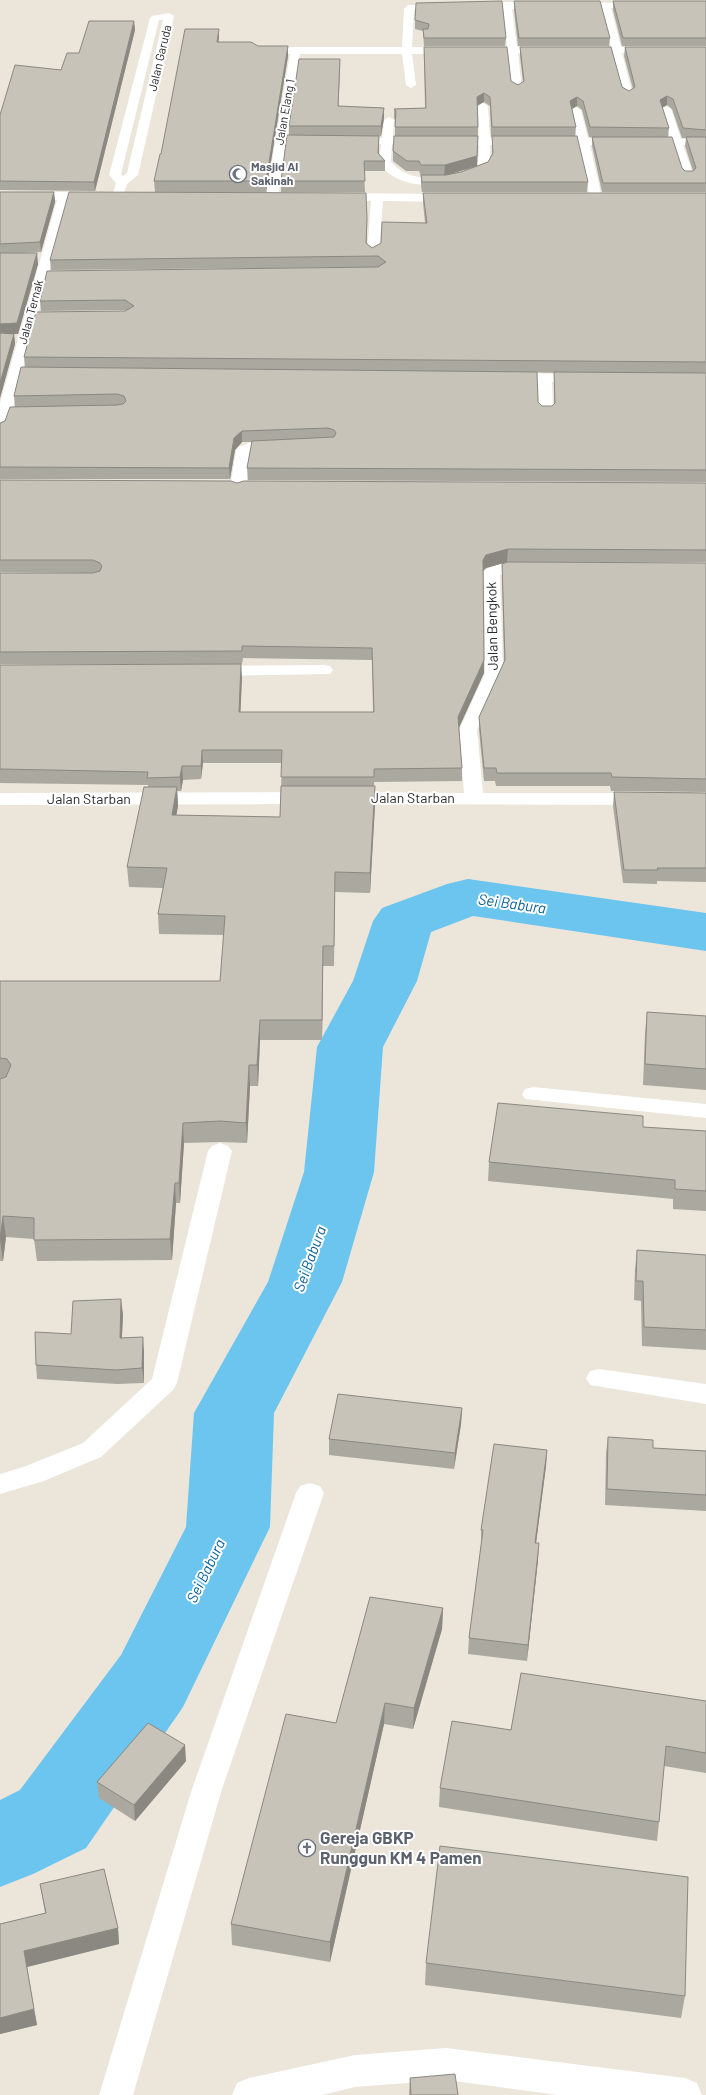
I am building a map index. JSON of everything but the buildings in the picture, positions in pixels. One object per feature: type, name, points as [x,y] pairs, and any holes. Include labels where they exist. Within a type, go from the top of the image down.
[{"type":"street","points":[[507,5],[517,90]]},
{"type":"street","points":[[605,5],[628,96]]},
{"type":"street","points":[[411,85],[407,50],[409,9],[411,7],[651,5]]},
{"type":"street","name":"Jalan Garuda","points":[[64,196],[124,196],[118,178],[132,108],[155,18],[167,16],[170,17],[132,175],[118,178]]},
{"type":"street","name":"Jalan Elang 1","points":[[287,197],[268,197],[280,141],[296,50]]},
{"type":"street","points":[[258,51],[557,50]]},
{"type":"street","points":[[572,50],[706,50]]},
{"type":"street","points":[[147,51],[162,51]]},
{"type":"street","points":[[389,120],[385,163],[388,169],[413,179],[434,181],[465,177],[484,169],[483,106]]},
{"type":"street","points":[[132,108],[148,108]]},
{"type":"street","points":[[666,109],[688,177]]},
{"type":"street","points":[[576,110],[582,142],[596,198]]},
{"type":"street","points":[[280,141],[326,141]]},
{"type":"street","points":[[341,142],[706,142]]},
{"type":"street","points":[[434,181],[437,198]]},
{"type":"street","points":[[0,196],[64,196]]},
{"type":"street","name":"Jalan Ternak","points":[[1,423],[15,373],[18,339],[30,317],[64,196]]},
{"type":"street","points":[[324,197],[469,198]]},
{"type":"street","points":[[373,253],[377,198]]},
{"type":"street","points":[[580,198],[612,198]]},
{"type":"street","points":[[30,258],[46,258]]},
{"type":"street","points":[[41,276],[87,276]]},
{"type":"street","points":[[30,317],[46,317]]},
{"type":"street","points":[[15,373],[62,373]]},
{"type":"street","points":[[490,376],[599,378]]},
{"type":"street","points":[[545,377],[546,413]]},
{"type":"street","points":[[1,423],[20,412]]},
{"type":"street","points":[[238,488],[243,450],[254,445],[292,445]]},
{"type":"street","points":[[222,488],[254,488]]},
{"type":"street","name":"Jalan Bengkok","points":[[474,797],[468,730],[494,673],[491,574],[494,570],[547,569]]},
{"type":"street","points":[[198,671],[324,670]]},
{"type":"street","name":"Jalan Starban","points":[[0,799],[474,797],[658,799]]},
{"type":"street","points":[[533,1094],[706,1111]]},
{"type":"street","points":[[0,1484],[34,1474],[92,1450],[164,1383],[220,1151]]},
{"type":"street","points":[[599,1378],[706,1394]]},
{"type":"street","points":[[116,2095],[207,1789],[310,1493]]},
{"type":"street","points":[[248,2095],[355,2071],[446,2064],[686,2095]]},
{"type":"waterway","name":"Sei Babura","points":[[0,1845],[53,1819],[152,1681],[228,1527],[234,1413],[305,1282],[339,1172],[350,1047],[385,981],[404,921],[468,897],[607,916],[706,932]]},
{"type":"place","name":"Masjid Al Sakinah","points":[[238,174]]},
{"type":"place","name":"Gereja GBKP Runggun KM 4 Pamen","points":[[307,1848]]}]
